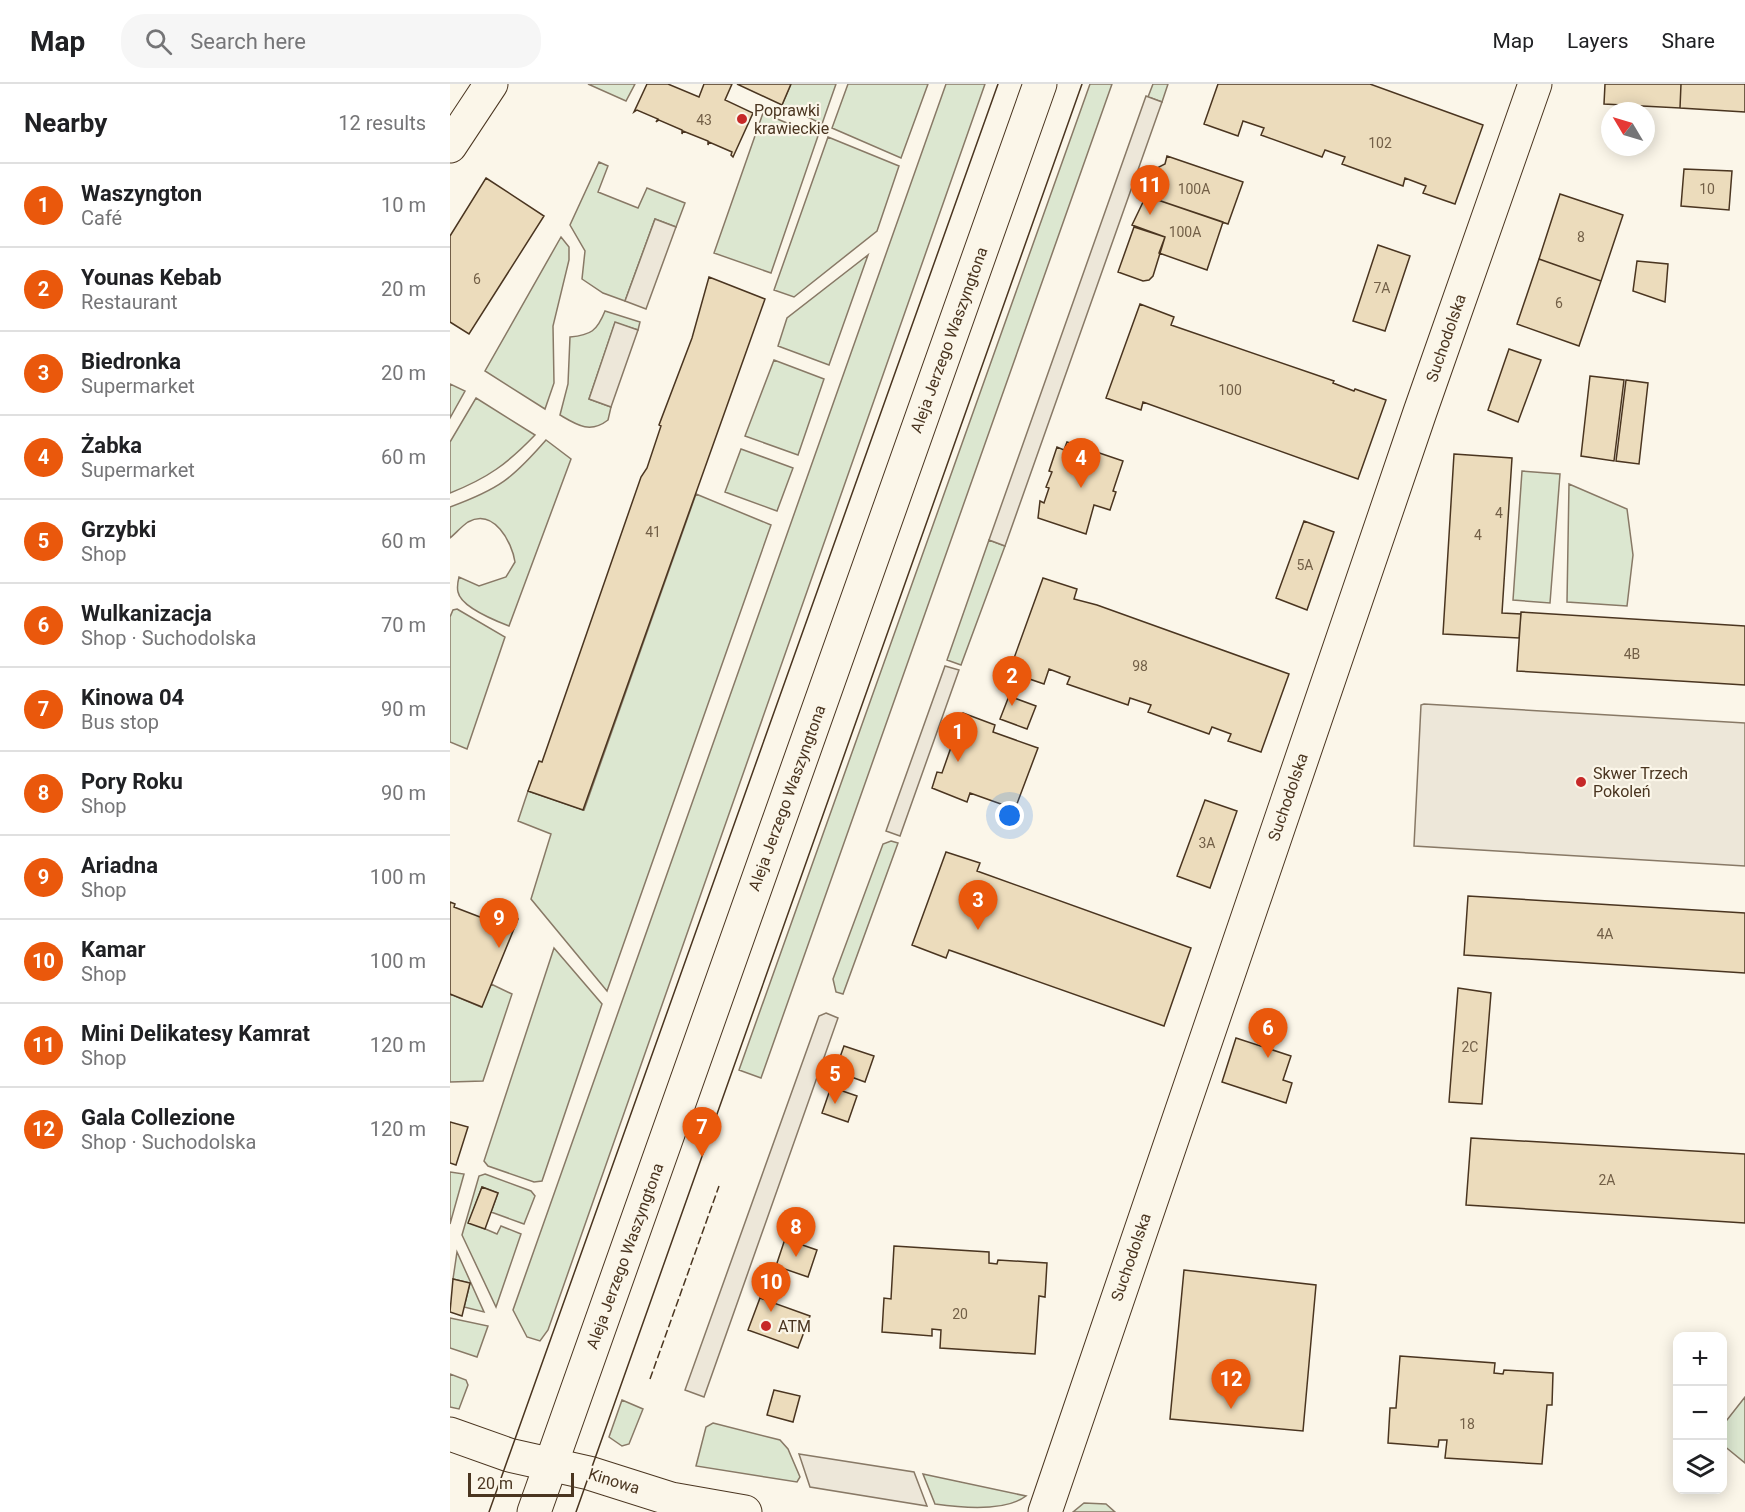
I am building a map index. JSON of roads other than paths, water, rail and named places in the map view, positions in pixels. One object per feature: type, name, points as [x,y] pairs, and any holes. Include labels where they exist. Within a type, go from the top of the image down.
[{"type":"street","points":[[450,146],[491,84]]},
{"type":"street","name":"Aleja Jerzego Waszyngtona","points":[[534,1512],[1040,84]]},
{"type":"street","name":"Suchodolska","points":[[1045,1512],[1420,412],[1535,84]]},
{"type":"street","name":"Kinowa","points":[[450,1434],[509,1455],[590,1473],[671,1499],[746,1512]]},
{"type":"tram line","points":[[489,1512],[998,84]]},
{"type":"tram line","points":[[576,1512],[1082,84]]},
{"type":"place","name":"Poprawki krawieckie","points":[[742,119]]},
{"type":"place","name":"Mini Delikatesy Kamrat","points":[[1150,215]]},
{"type":"place","name":"Żabka","points":[[1081,488]]},
{"type":"place","name":"Younas Kebab","points":[[1012,706]]},
{"type":"place","name":"Waszyngton","points":[[958,762]]},
{"type":"place","name":"Skwer Trzech Pokoleń","points":[[1581,782]]},
{"type":"place","name":"Biedronka","points":[[978,930]]},
{"type":"place","name":"Ariadna","points":[[499,948]]},
{"type":"place","name":"Wulkanizacja","points":[[1268,1058]]},
{"type":"place","name":"Grzybki","points":[[835,1104]]},
{"type":"place","name":"Kinowa 04","points":[[702,1157]]},
{"type":"place","name":"Pory Roku","points":[[796,1257]]},
{"type":"place","name":"Kamar","points":[[771,1312]]},
{"type":"place","name":"ATM","points":[[766,1326]]},
{"type":"place","name":"Gala Collezione","points":[[1231,1409]]}]
